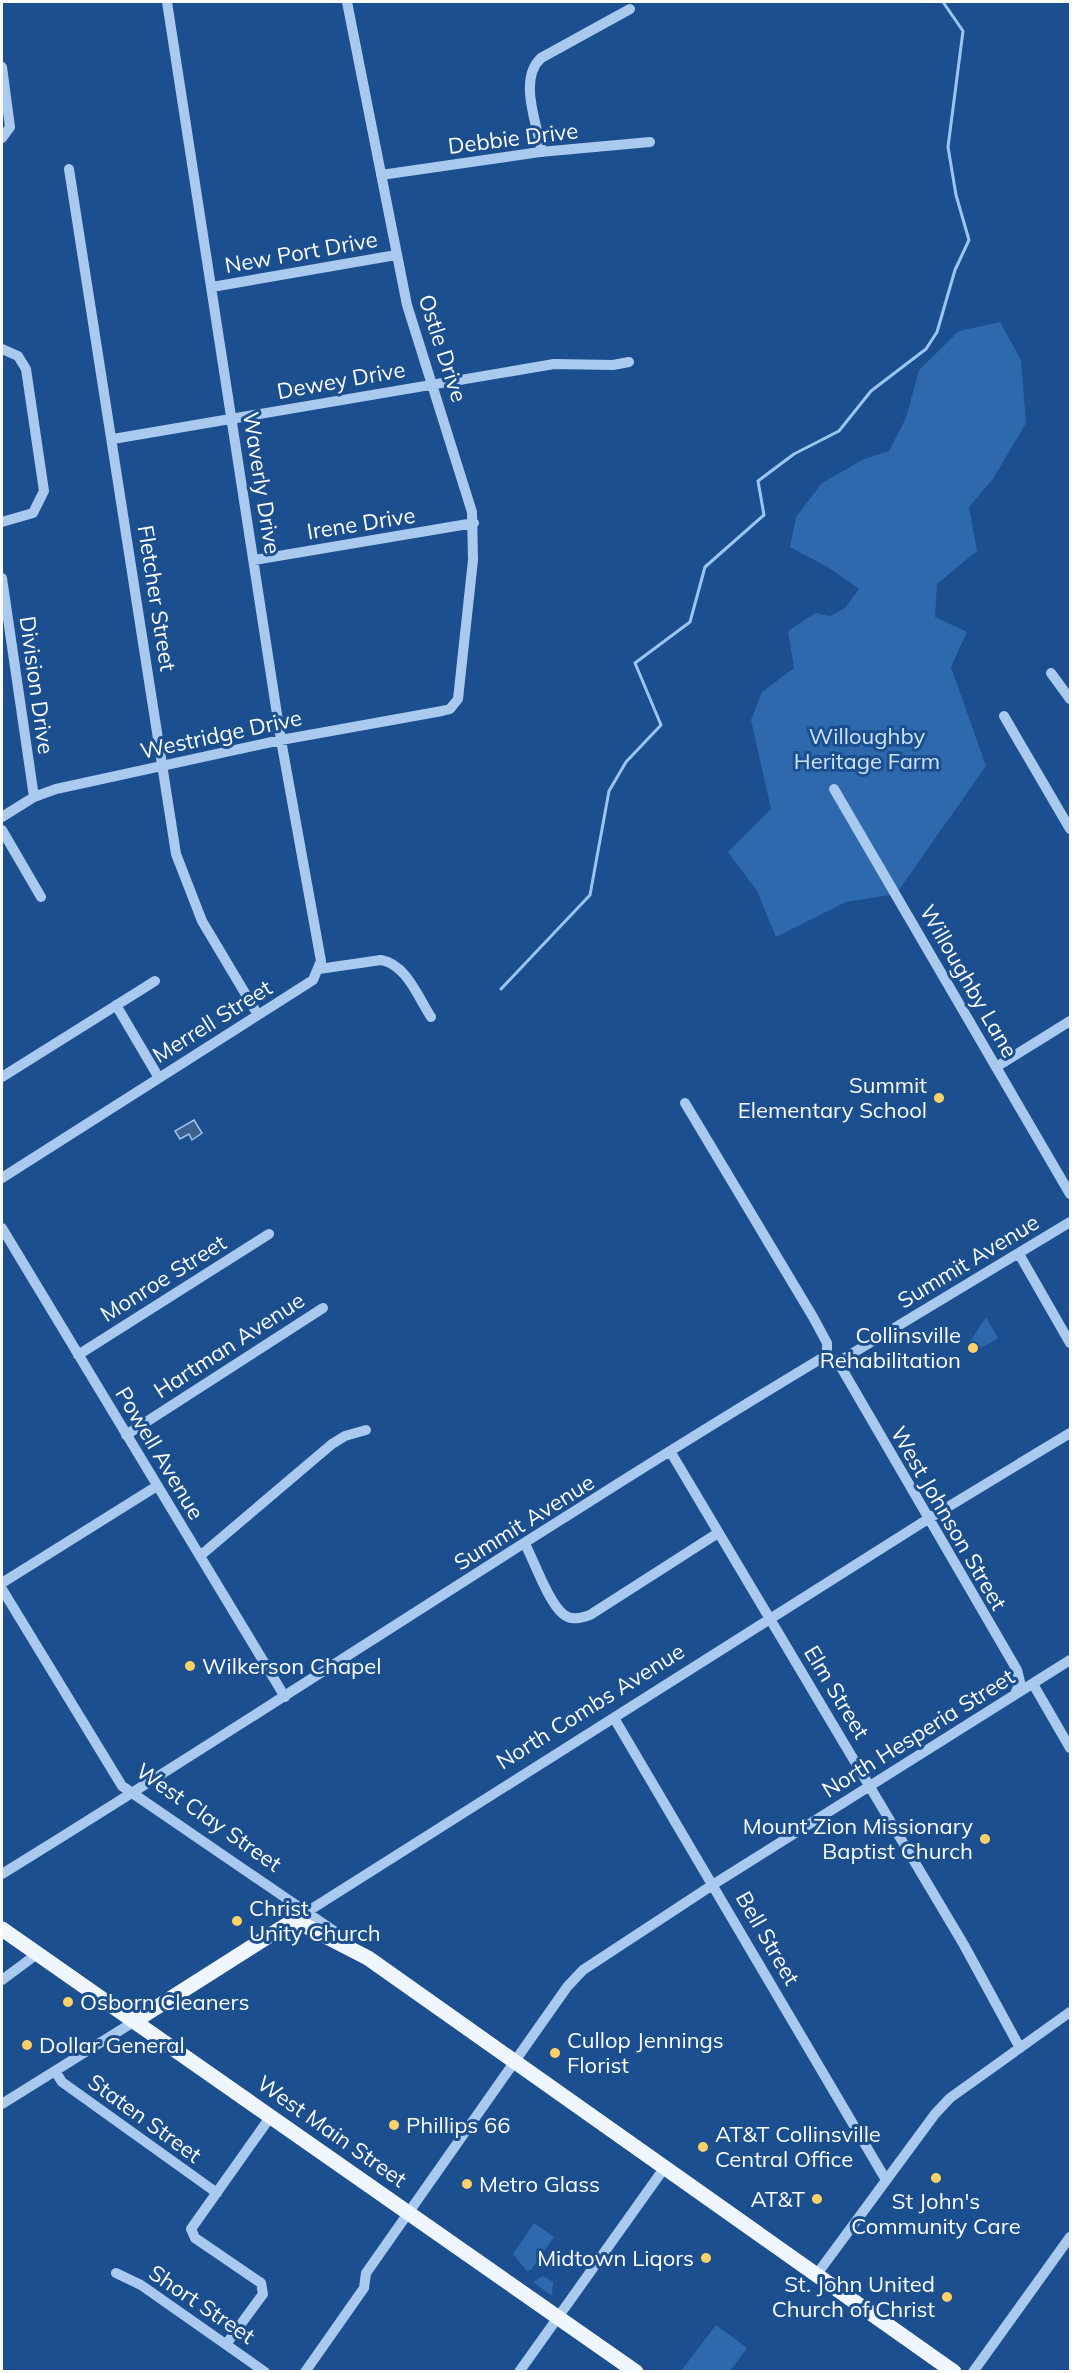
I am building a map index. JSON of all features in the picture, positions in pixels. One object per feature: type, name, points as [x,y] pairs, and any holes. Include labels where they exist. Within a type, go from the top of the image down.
[{"type":"main road","name":"West Clay Street","points":[[291,1922],[318,1931],[368,1958],[954,2372]]},
{"type":"main road","name":"North Combs Avenue","points":[[135,2021],[291,1922]]},
{"type":"main road","name":"West Main Street","points":[[2,1929],[636,2372]]},
{"type":"street","name":"Waverly Drive","points":[[167,2],[281,740],[321,961],[319,969]]},
{"type":"street","name":"Ostle Drive","points":[[347,2],[407,305],[465,484],[474,523],[473,560],[460,692],[454,705]]},
{"type":"street","points":[[542,152],[530,89],[532,69],[542,58],[630,9]]},
{"type":"street","points":[[2,67],[10,128],[2,138]]},
{"type":"street","name":"Debbie Drive","points":[[381,175],[542,152],[650,142]]},
{"type":"street","name":"Fletcher Street","points":[[69,169],[113,439],[176,854],[192,900],[258,1015]]},
{"type":"street","name":"New Port Drive","points":[[212,287],[396,255]]},
{"type":"street","points":[[2,350],[18,356],[26,369],[44,491],[33,513],[2,522]]},
{"type":"street","name":"Dewey Drive","points":[[113,439],[554,364],[613,366],[629,362]]},
{"type":"street","name":"Irene Drive","points":[[254,560],[474,523]]},
{"type":"street","name":"Division Drive","points":[[2,578],[7,661],[34,797]]},
{"type":"street","points":[[1051,673],[1071,699]]},
{"type":"street","name":"Westridge Drive","points":[[2,817],[34,797],[56,789],[281,740],[442,711],[454,705]]},
{"type":"street","points":[[1004,716],[1071,829]]},
{"type":"street","name":"Willoughby Lane","points":[[834,789],[1071,1194]]},
{"type":"street","points":[[2,830],[41,897]]},
{"type":"street","points":[[319,969],[381,960],[390,961],[401,969],[431,1017]]},
{"type":"street","name":"Merrell Street","points":[[2,1178],[313,980],[319,969]]},
{"type":"street","points":[[2,1077],[155,981]]},
{"type":"street","points":[[116,1005],[159,1078]]},
{"type":"street","points":[[996,1067],[1071,1021]]},
{"type":"street","points":[[685,1102],[827,1343],[827,1355],[838,1362]]},
{"type":"street","name":"Summit Avenue","points":[[838,1362],[1071,1222]]},
{"type":"street","name":"Powell Avenue","points":[[2,1228],[285,1698]]},
{"type":"street","name":"Monroe Street","points":[[78,1354],[269,1234]]},
{"type":"street","points":[[1019,1254],[1071,1343]]},
{"type":"street","name":"Hartman Avenue","points":[[126,1435],[323,1308]]},
{"type":"street","name":"Summit Avenue","points":[[2,1874],[285,1698],[670,1451],[827,1355]]},
{"type":"street","name":"West Johnson Street","points":[[838,1362],[1017,1670],[1020,1682],[1015,1694]]},
{"type":"street","points":[[200,1556],[332,1444],[366,1430]]},
{"type":"street","name":"North Combs Avenue","points":[[291,1922],[928,1519],[1071,1433]]},
{"type":"street","name":"Elm Street","points":[[670,1451],[964,1945],[1020,2048]]},
{"type":"street","points":[[2,1583],[157,1486]]},
{"type":"street","points":[[525,1544],[554,1602],[564,1616],[576,1619],[590,1615],[718,1533]]},
{"type":"street","name":"West Clay Street","points":[[2,1589],[122,1786],[357,1947],[368,1958]]},
{"type":"street","name":"North Hesperia Street","points":[[305,2372],[364,2288],[366,2273],[514,2060],[567,1987],[583,1970],[714,1884],[1071,1660]]},
{"type":"street","points":[[1033,1684],[1071,1748]]},
{"type":"street","name":"Bell Street","points":[[614,1718],[714,1884],[886,2180]]},
{"type":"street","points":[[2,1980],[37,1954]]},
{"type":"street","points":[[817,2274],[950,2098],[1071,2012]]},
{"type":"street","points":[[2,2104],[135,2021]]},
{"type":"street","name":"Staten Street","points":[[55,2071],[62,2082],[217,2193]]},
{"type":"street","points":[[227,2343],[262,2294],[263,2289],[261,2283],[191,2234],[191,2229],[271,2116]]},
{"type":"street","points":[[519,2372],[560,2318],[665,2167]]},
{"type":"street","points":[[973,2372],[1071,2237]]},
{"type":"street","name":"Short Street","points":[[116,2273],[141,2285],[227,2343],[265,2372]]},
{"type":"green space","name":"Willoughby Heritage Farm","points":[[1000,322],[1021,360],[1026,423],[993,479],[969,507],[977,551],[937,584],[935,617],[967,632],[951,667],[986,766],[896,894],[846,902],[776,937],[757,891],[728,852],[771,809],[751,720],[762,692],[794,668],[788,631],[815,613],[830,616],[845,608],[859,589],[831,569],[790,547],[796,517],[822,483],[864,459],[889,451],[906,418],[919,370],[959,331]]},
{"type":"green space","points":[[986,1317],[998,1338],[983,1347],[967,1346]]},
{"type":"green space","points":[[534,2223],[554,2237],[531,2270],[527,2271],[513,2254]]},
{"type":"green space","points":[[543,2276],[553,2282],[552,2296],[533,2282]]},
{"type":"green space","points":[[716,2325],[747,2348],[730,2371],[681,2371]]},
{"type":"shaded area","points":[[194,1120],[202,1133],[192,1140],[189,1134],[180,1139],[175,1131]]},
{"type":"waterway","points":[[501,989],[590,895],[609,791],[626,762],[661,725],[635,663],[690,622],[705,567],[764,515],[758,481],[794,454],[839,431],[871,391],[926,349],[937,332],[955,270],[969,240],[956,195],[948,147],[963,31],[943,2]]},
{"type":"place","name":"Summit Elementary School","points":[[939,1098]]},
{"type":"place","name":"Collinsville Rehabilitation","points":[[973,1348]]},
{"type":"place","name":"Wilkerson Chapel","points":[[190,1666]]},
{"type":"place","name":"Mount Zion Missionary Baptist Church","points":[[985,1839]]},
{"type":"place","name":"Christ Unity Church","points":[[237,1921]]},
{"type":"place","name":"Osborn Cleaners","points":[[68,2002]]},
{"type":"place","name":"Dollar General","points":[[27,2045]]},
{"type":"place","name":"Cullop Jennings Florist","points":[[555,2053]]},
{"type":"place","name":"Phillips 66","points":[[394,2125]]},
{"type":"place","name":"AT&T Collinsville Central Office","points":[[703,2147]]},
{"type":"place","name":"St John's Community Care","points":[[936,2178]]},
{"type":"place","name":"Metro Glass","points":[[467,2184]]},
{"type":"place","name":"AT&T","points":[[817,2199]]},
{"type":"place","name":"Midtown Liqors","points":[[706,2258]]},
{"type":"place","name":"St. John United Church of Christ","points":[[947,2297]]}]
